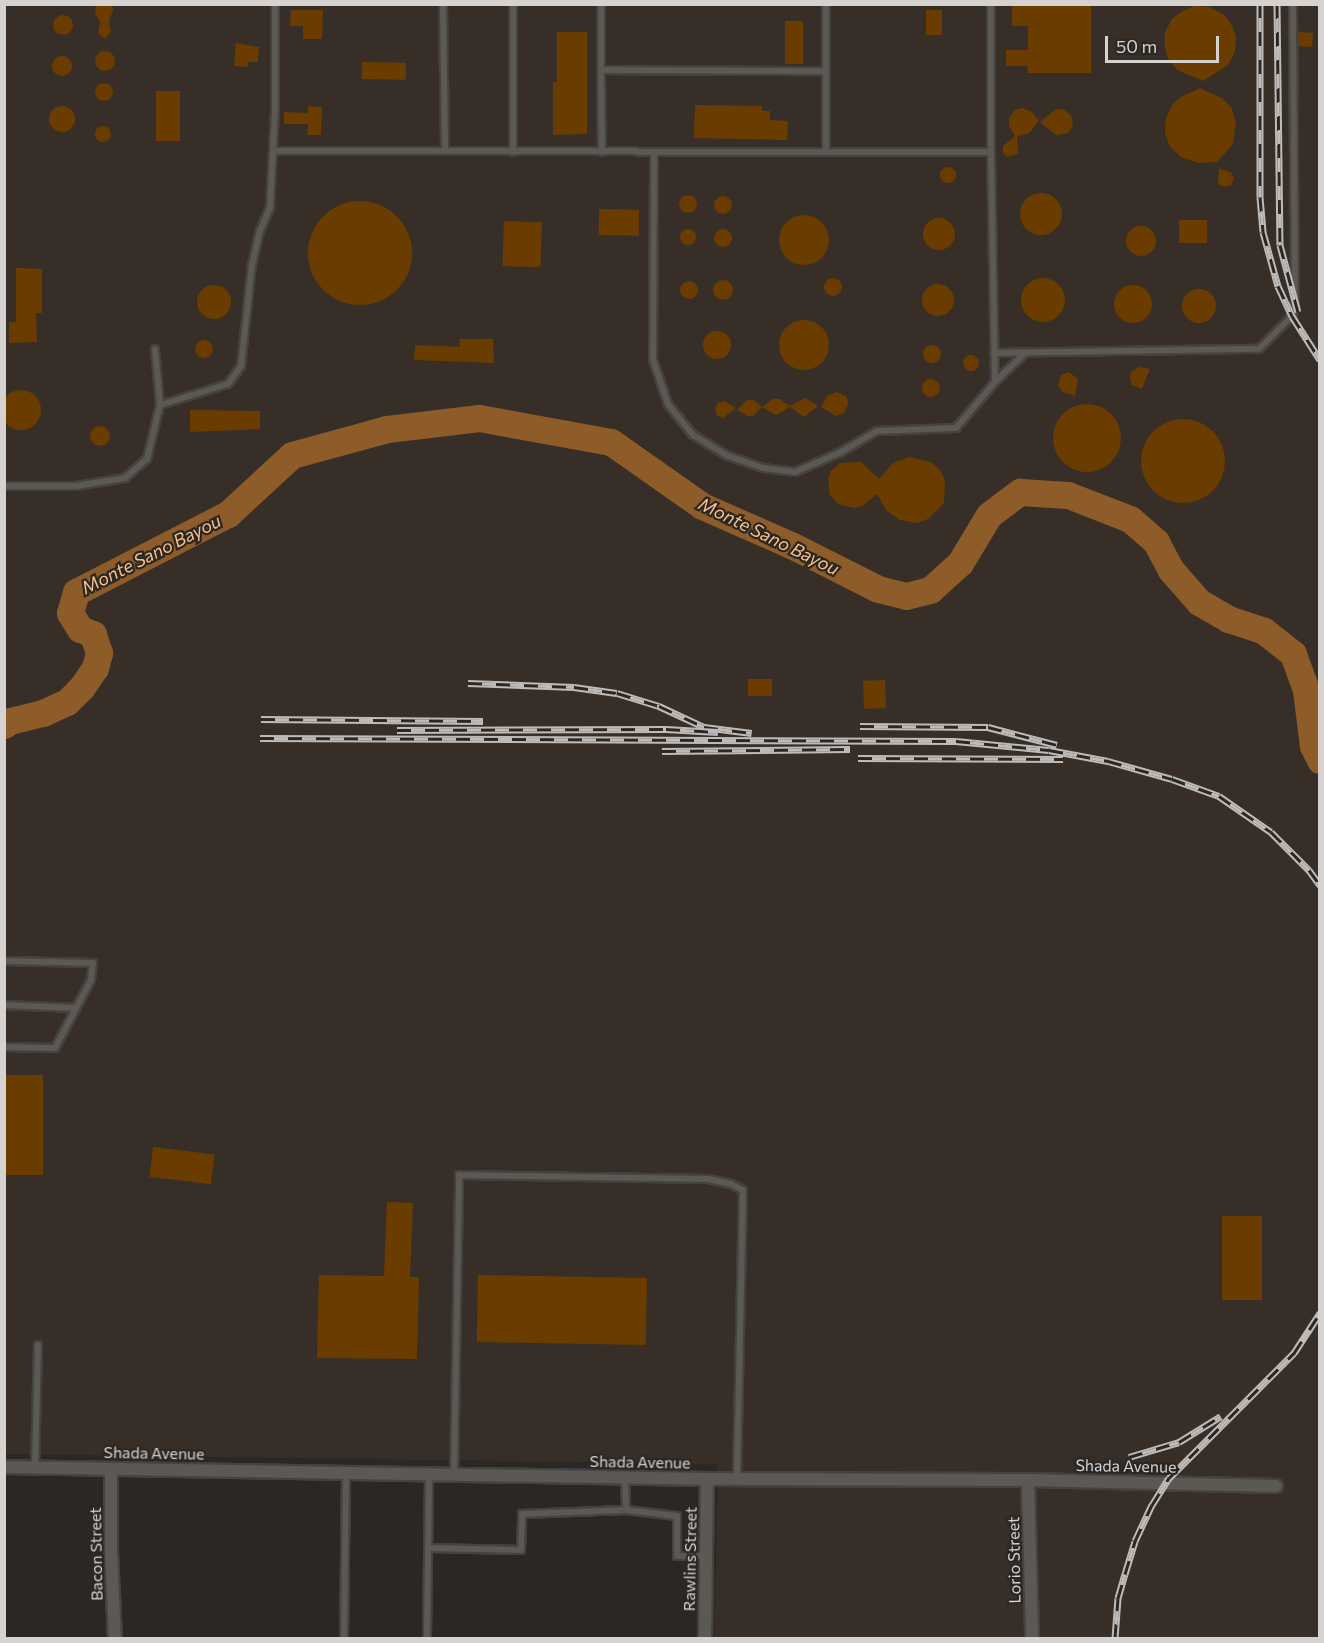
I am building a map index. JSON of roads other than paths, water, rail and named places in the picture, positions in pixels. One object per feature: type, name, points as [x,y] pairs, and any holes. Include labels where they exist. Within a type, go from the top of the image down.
[{"type":"street","name":"Shada Avenue","points":[[4,1467],[625,1478],[1028,1480],[1276,1486]]},
{"type":"street","name":"Bacon Street","points":[[111,1469],[111,1551],[115,1638]]},
{"type":"street","name":"Rawlins Street","points":[[705,1638],[708,1479]]},
{"type":"street","name":"Lorio Street","points":[[1028,1480],[1032,1638]]},
{"type":"lane","points":[[160,405],[228,384],[241,366],[252,266],[260,231],[270,207],[275,4]]},
{"type":"lane","points":[[443,4],[445,152]]},
{"type":"lane","points":[[513,4],[513,152]]},
{"type":"lane","points":[[601,4],[602,152]]},
{"type":"lane","points":[[825,152],[826,4]]},
{"type":"lane","points":[[991,4],[995,382]]},
{"type":"lane","points":[[994,353],[1259,349],[1292,316],[1295,303],[1293,4]]},
{"type":"lane","points":[[601,70],[826,71]]},
{"type":"lane","points":[[273,151],[991,152]]},
{"type":"lane","points":[[654,152],[653,360],[668,404],[693,435],[728,456],[763,468],[795,472],[841,452],[878,431],[956,428],[995,382],[1025,353]]},
{"type":"lane","points":[[4,486],[76,486],[125,478],[147,459],[160,405],[155,349]]},
{"type":"lane","points":[[4,961],[93,963],[91,980],[55,1048],[4,1047]]},
{"type":"lane","points":[[4,1005],[76,1008]]},
{"type":"lane","points":[[454,1475],[459,1175],[684,1178],[708,1179],[731,1184],[743,1190],[737,1479]]},
{"type":"lane","points":[[35,1467],[38,1346]]},
{"type":"lane","points":[[344,1638],[346,1473]]},
{"type":"lane","points":[[427,1638],[429,1474]]},
{"type":"lane","points":[[625,1478],[626,1510]]},
{"type":"lane","points":[[428,1548],[522,1550],[522,1514],[626,1510],[677,1516],[677,1556],[706,1556]]},
{"type":"waterway","name":"Monte Sano Bayou","points":[[4,725],[10,721],[43,713],[67,702],[82,687],[95,668],[99,653],[93,634],[80,629],[70,613],[76,592],[228,514],[292,455],[387,429],[479,418],[611,442],[702,506],[793,546],[878,589],[906,596],[930,590],[960,563],[989,515],[1020,492],[1068,495],[1130,519],[1156,542],[1171,570],[1199,602],[1228,619],[1264,631],[1293,654],[1306,690],[1313,746],[1320,760]]},
{"type":"railway","points":[[1260,4],[1260,197],[1263,232],[1278,286],[1292,316],[1320,360]]},
{"type":"railway","points":[[1277,4],[1280,245],[1298,312]]},
{"type":"railway","points":[[468,683],[574,687],[617,693],[659,706],[704,727],[752,733]]},
{"type":"railway","points":[[261,719],[483,721]]},
{"type":"railway","points":[[860,726],[988,727],[1057,745]]},
{"type":"railway","points":[[397,730],[666,729],[718,732]]},
{"type":"railway","points":[[260,738],[956,741],[1049,750],[1108,761],[1172,779],[1219,796],[1271,832],[1309,870],[1320,885]]},
{"type":"railway","points":[[662,751],[850,749]]},
{"type":"railway","points":[[858,758],[1063,759]]},
{"type":"railway","points":[[1115,1638],[1118,1598],[1135,1541],[1152,1505],[1169,1478],[1294,1353],[1320,1313]]},
{"type":"railway","points":[[1129,1457],[1179,1442],[1221,1416]]}]
